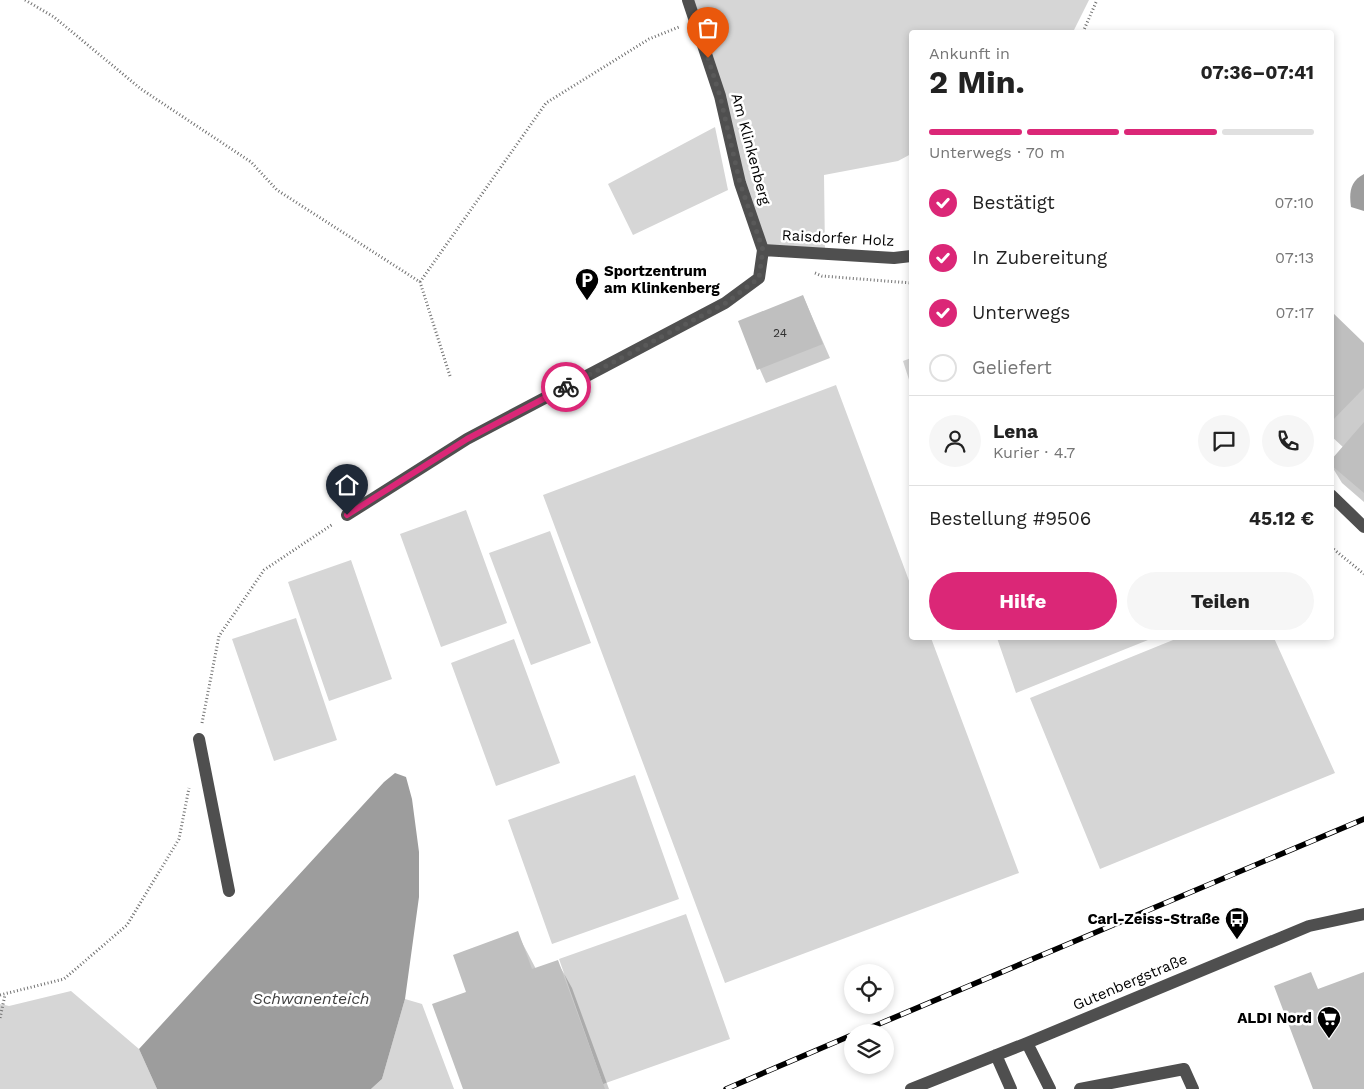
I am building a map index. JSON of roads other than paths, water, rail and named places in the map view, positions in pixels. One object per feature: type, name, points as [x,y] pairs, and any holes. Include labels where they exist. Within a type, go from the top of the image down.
[{"type":"street","name":"Am Klinkenberg","points":[[688,0],[720,96],[740,183],[763,250]]},
{"type":"street","name":"Raisdorfer Holz","points":[[763,250],[894,258],[909,256]]},
{"type":"street","points":[[347,515],[467,439],[726,303],[759,278],[763,250]]},
{"type":"street","points":[[1334,498],[1364,527]]},
{"type":"street","points":[[199,739],[229,891]]},
{"type":"street","name":"Gutenbergstraße","points":[[911,1089],[1309,926],[1364,914]]},
{"type":"street","points":[[1027,1043],[1050,1089]]},
{"type":"street","points":[[996,1055],[1010,1089]]},
{"type":"street","points":[[1080,1089],[1184,1070],[1193,1089]]},
{"type":"water","points":[[1364,174],[1364,211],[1351,207],[1350,197],[1353,184]]},
{"type":"water","name":"Schwanenteich","points":[[395,773],[406,777],[412,799],[419,852],[419,897],[405,999],[382,1079],[371,1089],[157,1089],[139,1049],[384,782]]},
{"type":"railway","points":[[879,1024],[1364,819]]},
{"type":"railway","points":[[726,1089],[844,1038]]},
{"type":"place","name":"Sportzentrum am Klinkenberg","points":[[587,301]]},
{"type":"place","name":"Carl-Zeiss-Straße","points":[[1237,940]]},
{"type":"place","name":"ALDI Nord","points":[[1329,1039]]}]
